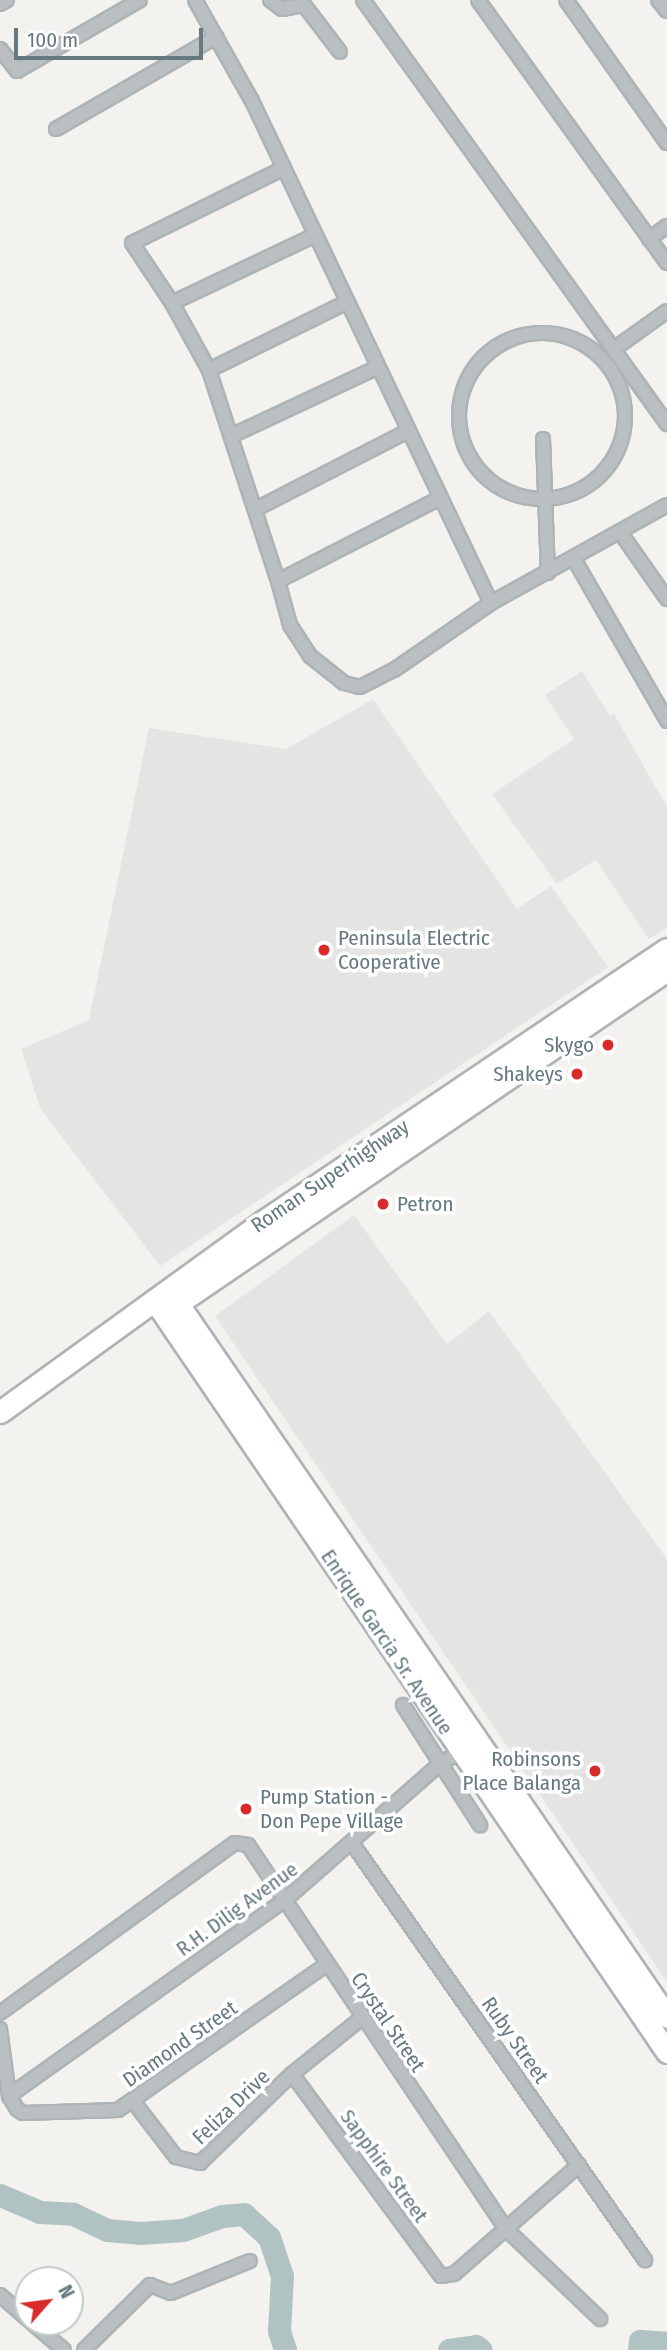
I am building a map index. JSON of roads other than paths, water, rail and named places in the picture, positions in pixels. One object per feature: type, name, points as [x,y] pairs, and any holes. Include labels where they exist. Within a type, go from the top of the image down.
[{"type":"main road","name":"Roman Superhighway","points":[[0,1427],[166,1302],[262,1222],[667,949]]},
{"type":"main road","name":"Roman Superhighway","points":[[0,1412],[667,970]]},
{"type":"main road","name":"Enrique Garcia Sr. Avenue","points":[[166,1302],[470,1748],[667,2052]]},
{"type":"main road","name":"Enrique Garcia Sr. Avenue","points":[[470,1748],[667,2017]]},
{"type":"street","points":[[0,4],[7,0]]},
{"type":"street","points":[[0,50],[17,71],[140,0]]},
{"type":"street","points":[[195,0],[284,168],[491,603]]},
{"type":"street","points":[[271,0],[282,9],[307,2],[340,52]]},
{"type":"street","points":[[363,0],[667,424]]},
{"type":"street","points":[[478,0],[667,263]]},
{"type":"street","points":[[566,0],[667,143]]},
{"type":"street","points":[[658,0],[667,11]]},
{"type":"street","points":[[56,130],[216,37]]},
{"type":"street","points":[[284,168],[132,243],[172,303],[209,370],[256,509],[290,625],[310,656],[344,683],[359,687],[394,670],[491,603],[667,505]]},
{"type":"street","points":[[649,239],[667,226]]},
{"type":"street","points":[[172,303],[315,235]]},
{"type":"street","points":[[209,370],[347,302]]},
{"type":"street","points":[[614,349],[667,311]]},
{"type":"street","points":[[543,332],[572,338],[598,354],[618,379],[626,410],[622,443],[607,471],[580,492],[542,501],[512,496],[483,477],[464,448],[458,415],[465,382],[484,355],[510,338],[543,332]]},
{"type":"street","points":[[231,436],[378,367]]},
{"type":"street","points":[[256,509],[408,431]]},
{"type":"street","points":[[543,439],[542,501],[548,573]]},
{"type":"street","points":[[278,581],[440,498]]},
{"type":"street","points":[[620,532],[667,599]]},
{"type":"street","points":[[574,559],[667,721]]},
{"type":"street","points":[[403,1705],[480,1825]]},
{"type":"street","name":"R.H. Dilig Avenue","points":[[9,2096],[285,1900],[441,1763],[470,1748]]},
{"type":"street","name":"Crystal Street","points":[[0,2013],[235,1843],[248,1845],[326,1965],[507,2230],[600,2319]]},
{"type":"street","name":"Ruby Street","points":[[352,1843],[645,2260]]},
{"type":"street","name":"Diamond Street","points":[[9,2096],[23,2113],[118,2110],[326,1965]]},
{"type":"street","name":"Feliza Drive","points":[[133,2101],[176,2157],[200,2163],[292,2074],[363,2017]]},
{"type":"street","points":[[0,2029],[9,2096]]},
{"type":"street","name":"Sapphire Street","points":[[292,2074],[441,2276],[448,2277],[507,2230]]},
{"type":"street","points":[[507,2230],[579,2165]]},
{"type":"street","points":[[85,2350],[150,2285],[171,2293],[250,2262]]},
{"type":"street","points":[[48,2336],[64,2350]]},
{"type":"waterway","points":[[0,2195],[40,2212],[73,2214],[107,2230],[140,2233],[183,2230],[222,2216],[244,2214],[269,2237],[282,2276],[279,2331],[285,2350]]},
{"type":"waterway","points":[[639,2350],[640,2341],[667,2343]]},
{"type":"waterway","points":[[449,2350],[476,2346],[481,2350]]},
{"type":"place","name":"Peninsula Electric Cooperative","points":[[324,950]]},
{"type":"place","name":"Skygo","points":[[608,1045]]},
{"type":"place","name":"Shakeys","points":[[577,1074]]},
{"type":"place","name":"Petron","points":[[383,1204]]},
{"type":"place","name":"Robinsons Place Balanga","points":[[595,1771]]},
{"type":"place","name":"Pump Station - Don Pepe Village","points":[[246,1809]]}]
